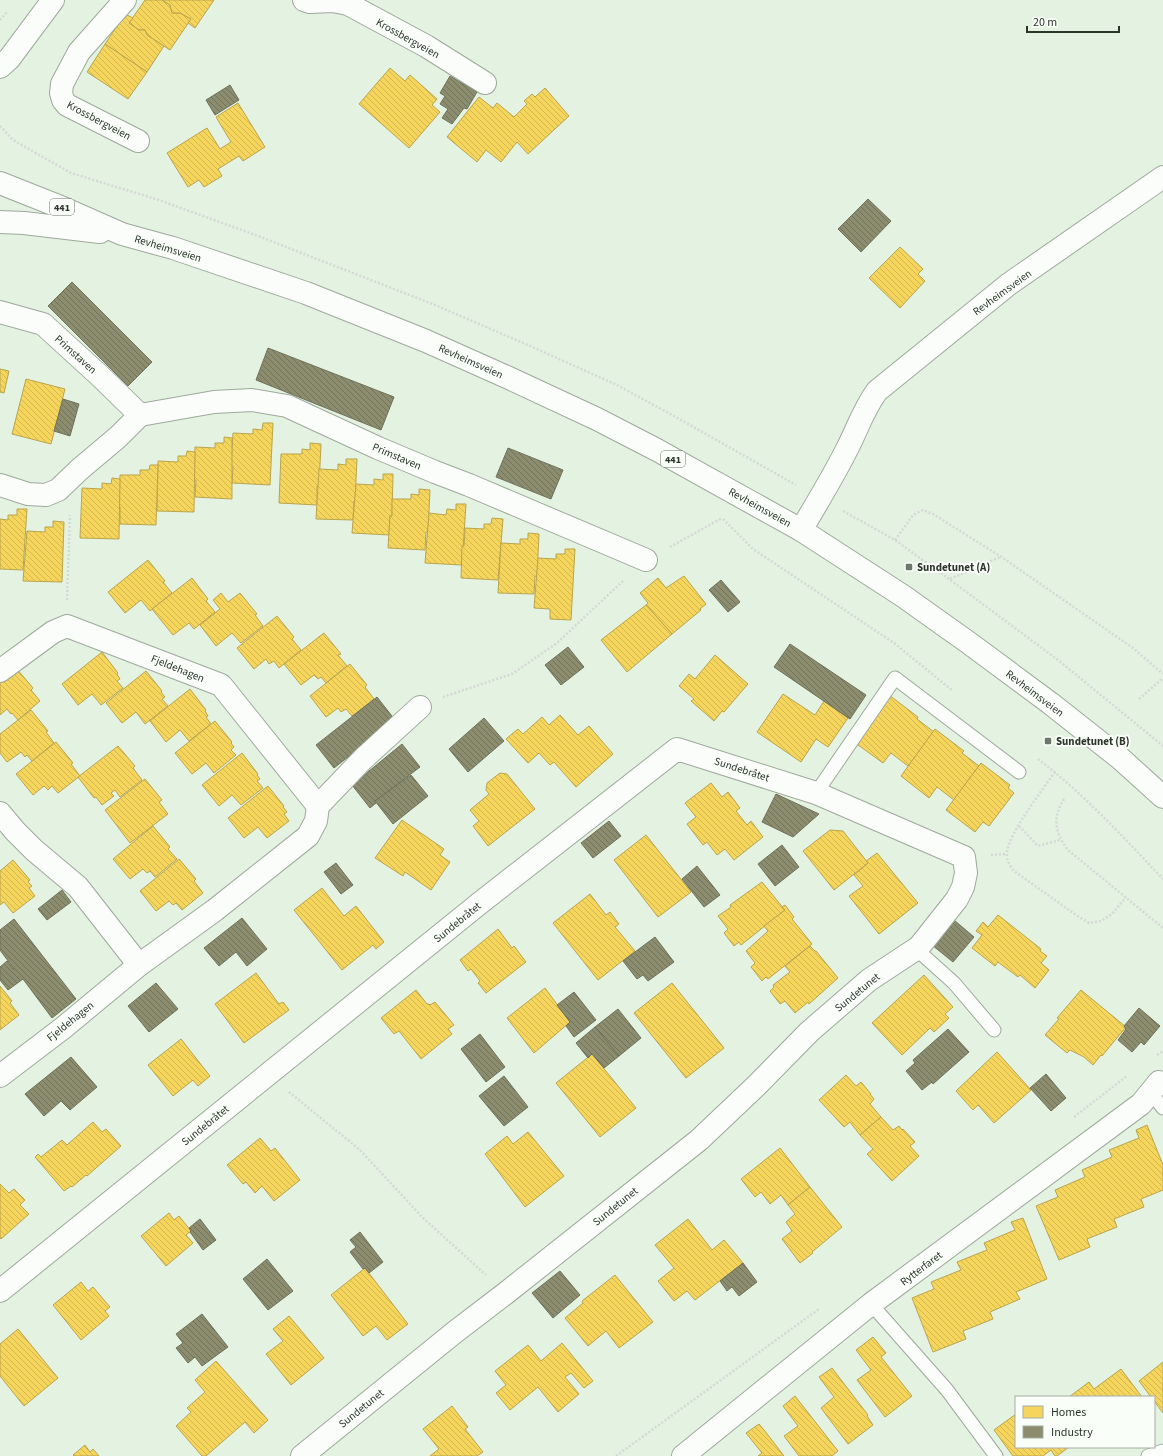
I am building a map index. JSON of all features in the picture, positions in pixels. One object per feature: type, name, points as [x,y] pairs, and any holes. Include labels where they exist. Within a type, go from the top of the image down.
[{"type":"street","points":[[0,81],[3,60],[53,0]]},
{"type":"street","name":"Krossbergveien","points":[[125,0],[79,52],[62,84],[61,92],[63,100],[67,105],[138,141]]},
{"type":"street","name":"Krossbergveien","points":[[304,0],[310,2],[333,1],[348,4],[426,46],[485,83]]},
{"type":"street","name":"Revheimsveien","points":[[801,530],[848,448],[867,404],[877,391],[1009,284],[1163,177]]},
{"type":"street","name":"Revheimsveien","points":[[0,183],[63,208],[122,234],[181,251],[306,293],[426,341],[596,419],[729,489],[801,530],[903,596],[1050,704],[1121,759],[1163,796]]},
{"type":"street","name":"Revheimsveien","points":[[0,222],[122,234]]},
{"type":"street","name":"Primstaven","points":[[0,312],[43,324],[140,415],[214,402],[252,400],[286,406],[399,457],[646,560]]},
{"type":"street","points":[[0,484],[28,494],[46,495],[58,490],[118,437],[140,415]]},
{"type":"street","points":[[0,671],[54,632],[67,626]]},
{"type":"street","name":"Fjeldehagen","points":[[0,1076],[63,1028],[139,965],[215,910],[308,836],[316,821],[318,806],[221,685],[67,626]]},
{"type":"street","points":[[318,806],[363,759],[420,707]]},
{"type":"street","name":"Sundebråtet","points":[[0,1291],[480,903],[677,749],[816,793],[964,857]]},
{"type":"street","points":[[0,813],[34,850],[78,887],[139,965]]},
{"type":"street","name":"Sundetunet","points":[[302,1456],[455,1332],[699,1140],[756,1086],[809,1032],[869,980],[919,947],[957,899],[960,893],[966,873],[964,857]]},
{"type":"street","name":"Rytterfaret","points":[[683,1456],[872,1304],[1141,1104],[1157,1094]]},
{"type":"lane","points":[[816,793],[894,678],[1019,772]]},
{"type":"lane","points":[[919,947],[924,956],[954,982],[994,1030]]},
{"type":"lane","points":[[872,1304],[947,1390],[996,1456]]},
{"type":"lane","points":[[1148,1456],[1163,1451]]},
{"type":"path","points":[[58,490],[70,509],[67,626]]},
{"type":"path","points":[[896,540],[913,515],[923,510],[933,514],[1000,556],[1133,648],[1163,674]]},
{"type":"path","points":[[717,514],[753,550],[894,644],[955,692]]},
{"type":"path","points":[[420,707],[452,693],[512,674],[557,643],[646,560],[722,518]]},
{"type":"path","points":[[949,579],[1000,556]]},
{"type":"path","points":[[1139,699],[1163,678]]},
{"type":"path","points":[[1035,756],[1055,772],[1114,828],[1163,879]]},
{"type":"path","points":[[1055,772],[1008,843],[1006,854],[1009,864],[1014,871],[1089,923],[1101,922],[1112,914],[1126,897]]},
{"type":"path","points":[[1064,799],[1056,818],[1056,829],[1060,840],[1068,850],[1163,928]]},
{"type":"path","points":[[1018,826],[1038,846],[1060,840]]},
{"type":"path","points":[[267,1074],[360,1150],[423,1218],[506,1293]]},
{"type":"building: Homes","points":[[145,0],[162,0],[170,5],[172,13],[180,13],[191,19],[170,50],[147,35],[145,30],[139,30],[129,23]]},
{"type":"building: Homes","points":[[162,0],[214,0],[195,28],[188,23],[191,19],[180,13],[172,13],[170,5]]},
{"type":"building: Homes","points":[[125,14],[133,18],[129,23],[139,30],[145,30],[147,35],[164,46],[147,72],[105,44]]},
{"type":"building: Homes","points":[[105,44],[147,72],[128,99],[87,72]]},
{"type":"building: Homes","points":[[390,68],[405,81],[410,75],[437,99],[432,105],[440,112],[409,148],[359,104]]},
{"type":"building: Homes","points":[[545,88],[569,116],[528,154],[517,142],[501,162],[486,150],[477,162],[447,137],[479,97],[493,108],[497,103],[514,117],[527,104],[524,101],[532,94],[535,97]]},
{"type":"building: Homes","points":[[238,103],[265,147],[243,161],[239,156],[218,169],[222,176],[204,187],[199,180],[188,187],[167,153],[207,128],[220,149],[231,142],[216,117]]},
{"type":"building: Homes","points":[[900,247],[923,269],[918,274],[925,281],[900,308],[869,278]]},
{"type":"building: Homes","points":[[0,369],[9,371],[4,393],[0,392]]},
{"type":"building: Homes","points":[[26,379],[65,389],[51,444],[12,434]]},
{"type":"building: Homes","points":[[263,423],[273,423],[270,485],[232,483],[233,466],[231,466],[233,433],[253,434],[253,429],[262,430]]},
{"type":"building: Homes","points":[[224,437],[232,438],[232,499],[195,497],[195,447],[215,448],[215,443],[224,443]]},
{"type":"building: Homes","points":[[310,443],[321,444],[319,486],[317,486],[317,505],[279,503],[281,454],[302,454],[302,449],[310,450]]},
{"type":"building: Homes","points":[[187,451],[195,452],[194,512],[157,511],[158,461],[178,462],[178,456],[186,456]]},
{"type":"building: Homes","points":[[346,459],[357,459],[353,520],[316,519],[319,469],[338,470],[338,464],[346,465]]},
{"type":"building: Homes","points":[[150,465],[158,465],[156,525],[120,524],[120,475],[140,475],[140,470],[149,470]]},
{"type":"building: Homes","points":[[383,474],[393,474],[392,516],[390,516],[389,535],[352,533],[356,484],[374,485],[374,479],[383,480]]},
{"type":"building: Homes","points":[[112,478],[120,479],[119,539],[80,538],[82,488],[102,489],[102,483],[111,484]]},
{"type":"building: Homes","points":[[419,489],[430,490],[428,532],[426,532],[425,550],[388,548],[390,516],[392,516],[392,499],[411,499],[411,494],[419,495]]},
{"type":"building: Homes","points":[[456,504],[466,504],[462,565],[425,563],[429,513],[446,515],[447,509],[456,510]]},
{"type":"building: Homes","points":[[17,509],[27,509],[23,570],[0,569],[0,519],[8,520],[8,515],[17,515]]},
{"type":"building: Homes","points":[[492,518],[503,519],[498,580],[461,578],[462,546],[464,546],[465,528],[484,529],[484,524],[491,524]]},
{"type":"building: Homes","points":[[53,521],[64,522],[62,582],[23,581],[27,531],[45,532],[45,527],[53,527]]},
{"type":"building: Homes","points":[[528,533],[539,534],[537,576],[535,576],[534,594],[498,593],[501,543],[520,544],[520,539],[528,539]]},
{"type":"building: Homes","points":[[565,549],[575,549],[571,620],[550,619],[550,609],[534,608],[538,558],[556,559],[556,554],[565,554]]},
{"type":"building: Homes","points":[[148,560],[165,581],[163,582],[172,593],[150,611],[141,600],[125,613],[108,592]]},
{"type":"building: Homes","points":[[684,576],[706,604],[672,634],[646,605],[648,603],[640,593],[658,578],[666,588]]},
{"type":"building: Homes","points":[[192,578],[208,599],[206,601],[215,612],[194,629],[189,623],[173,635],[152,609]]},
{"type":"building: Homes","points":[[221,593],[228,602],[240,593],[257,614],[255,615],[263,626],[241,643],[232,633],[216,646],[200,625],[220,609],[213,600]]},
{"type":"building: Homes","points":[[646,605],[672,634],[627,672],[601,640]]},
{"type":"building: Homes","points":[[277,616],[294,637],[292,639],[301,650],[279,668],[274,661],[269,664],[266,659],[254,669],[237,648]]},
{"type":"building: Homes","points":[[324,633],[341,654],[338,655],[347,666],[326,683],[321,677],[318,679],[314,675],[301,685],[284,664]]},
{"type":"building: Homes","points":[[102,652],[118,673],[117,674],[120,679],[117,681],[123,688],[101,705],[92,694],[78,705],[62,684]]},
{"type":"building: Homes","points":[[715,655],[748,684],[724,712],[722,711],[714,721],[691,701],[694,699],[679,686],[689,674],[695,679]]},
{"type":"building: Homes","points":[[350,664],[367,685],[365,687],[374,699],[352,716],[346,709],[341,712],[338,708],[326,717],[310,696]]},
{"type":"building: Homes","points":[[16,668],[33,688],[31,690],[40,701],[18,720],[7,709],[0,715],[0,681]]},
{"type":"building: Homes","points":[[146,671],[162,691],[161,692],[165,697],[162,699],[168,706],[145,724],[136,712],[122,723],[106,703]]},
{"type":"building: Homes","points":[[190,689],[206,710],[205,711],[208,716],[206,717],[211,724],[189,741],[180,730],[166,742],[150,721]]},
{"type":"building: Homes","points":[[783,694],[815,715],[824,701],[848,718],[828,747],[816,739],[801,762],[757,732]]},
{"type":"building: Homes","points":[[889,695],[918,717],[917,719],[934,732],[908,766],[891,753],[883,763],[854,742]]},
{"type":"building: Homes","points":[[31,710],[48,731],[46,732],[54,743],[32,761],[27,755],[25,757],[21,752],[7,762],[0,753],[0,734]]},
{"type":"building: Homes","points":[[560,715],[578,735],[589,726],[613,754],[576,787],[554,762],[550,765],[539,753],[528,763],[506,739],[518,729],[523,734],[542,717],[549,725]]},
{"type":"building: Homes","points":[[215,721],[232,742],[231,743],[234,747],[231,750],[236,755],[214,773],[206,763],[192,774],[175,753]]},
{"type":"building: Homes","points":[[935,729],[964,751],[962,753],[979,766],[954,800],[937,787],[929,798],[901,776]]},
{"type":"building: Homes","points":[[56,742],[73,763],[71,764],[80,776],[58,793],[52,786],[48,790],[44,786],[33,795],[16,774]]},
{"type":"building: Homes","points":[[118,746],[135,766],[133,768],[142,780],[120,797],[115,790],[111,793],[114,796],[102,805],[96,797],[94,798],[78,777]]},
{"type":"building: Homes","points":[[242,753],[258,774],[257,775],[260,779],[257,781],[263,788],[241,805],[232,795],[219,806],[202,785]]},
{"type":"building: Homes","points":[[981,763],[1010,785],[1008,788],[1014,793],[989,826],[983,822],[975,832],[946,810]]},
{"type":"building: Homes","points":[[500,773],[507,774],[535,809],[488,846],[473,826],[479,821],[470,810],[489,794],[486,790],[487,783]]},
{"type":"building: Homes","points":[[145,779],[162,800],[159,802],[168,814],[130,843],[105,810]]},
{"type":"building: Homes","points":[[711,783],[722,797],[728,792],[740,808],[736,811],[747,825],[751,821],[763,837],[734,860],[725,849],[717,855],[707,842],[703,845],[687,824],[696,817],[685,803]]},
{"type":"building: Homes","points":[[268,786],[284,806],[283,807],[287,812],[284,814],[289,821],[267,838],[258,827],[244,838],[228,818]]},
{"type":"building: Homes","points":[[402,820],[444,849],[440,855],[450,862],[431,890],[405,872],[403,876],[375,858]]},
{"type":"building: Homes","points":[[153,826],[170,847],[168,849],[177,859],[155,877],[150,871],[147,873],[143,869],[130,879],[113,859]]},
{"type":"building: Homes","points":[[830,830],[843,831],[868,863],[834,890],[803,851]]},
{"type":"building: Homes","points":[[646,835],[691,892],[658,917],[614,860]]},
{"type":"building: Homes","points":[[877,853],[918,903],[879,934],[849,896],[863,886],[854,875],[868,863],[866,861]]},
{"type":"building: Homes","points":[[179,859],[196,879],[194,881],[203,893],[182,910],[176,903],[173,905],[169,901],[156,911],[140,891]]},
{"type":"building: Homes","points":[[13,860],[30,880],[28,882],[32,886],[29,888],[35,896],[13,913],[4,902],[0,905],[0,871]]},
{"type":"building: Homes","points":[[762,882],[785,910],[741,945],[739,942],[734,946],[724,933],[728,929],[718,916],[731,907],[730,905]]},
{"type":"building: Homes","points":[[322,888],[344,916],[356,906],[384,942],[376,949],[373,945],[342,970],[294,910]]},
{"type":"building: Homes","points":[[590,894],[606,915],[610,912],[619,924],[615,927],[635,951],[598,980],[553,923]]},
{"type":"building: Homes","points":[[785,905],[794,917],[792,919],[812,944],[768,979],[766,977],[762,981],[751,967],[755,963],[746,951],[768,931],[764,926],[785,910],[782,907]]},
{"type":"building: Homes","points":[[998,915],[1041,949],[1040,951],[1047,956],[1041,963],[1049,970],[1035,988],[1020,975],[1018,977],[998,962],[995,966],[972,948],[982,935],[976,931],[983,922],[988,927]]},
{"type":"building: Homes","points":[[498,929],[512,948],[514,946],[526,962],[486,993],[478,983],[480,981],[471,969],[468,971],[460,960]]},
{"type":"building: Homes","points":[[810,946],[816,951],[838,978],[809,1004],[808,1002],[795,1013],[785,1001],[780,1004],[770,991],[774,987],[773,985],[790,972],[785,966]]},
{"type":"building: Homes","points":[[256,973],[279,1004],[283,1002],[289,1010],[244,1043],[215,1004]]},
{"type":"building: Homes","points":[[924,975],[953,1007],[945,1014],[949,1018],[934,1032],[930,1028],[902,1055],[872,1023]]},
{"type":"building: Homes","points":[[672,983],[724,1048],[686,1078],[634,1013]]},
{"type":"building: Homes","points":[[0,986],[12,1001],[10,1003],[19,1015],[0,1030]]},
{"type":"building: Homes","points":[[545,988],[570,1022],[534,1053],[507,1018]]},
{"type":"building: Homes","points":[[416,990],[427,1004],[430,1005],[435,1002],[454,1025],[448,1029],[452,1034],[421,1059],[399,1031],[394,1034],[381,1018]]},
{"type":"building: Homes","points":[[1081,990],[1126,1027],[1093,1065],[1084,1057],[1070,1050],[1067,1053],[1045,1035],[1059,1019],[1057,1018]]},
{"type":"building: Homes","points":[[181,1039],[210,1076],[198,1086],[193,1080],[173,1096],[148,1065]]},
{"type":"building: Homes","points":[[997,1052],[1031,1090],[994,1123],[978,1105],[973,1110],[956,1091]]},
{"type":"building: Homes","points":[[592,1054],[636,1108],[600,1137],[556,1083]]},
{"type":"building: Homes","points":[[846,1075],[856,1086],[861,1082],[871,1094],[874,1099],[870,1104],[881,1117],[860,1135],[850,1122],[844,1127],[819,1100]]},
{"type":"building: Homes","points":[[881,1117],[893,1130],[899,1126],[902,1130],[903,1129],[915,1142],[910,1146],[919,1156],[892,1181],[867,1154],[873,1149],[860,1135]]},
{"type":"building: Homes","points":[[93,1122],[102,1132],[106,1129],[121,1146],[87,1176],[86,1175],[72,1187],[71,1186],[64,1191],[35,1157],[38,1154],[41,1157],[62,1140],[67,1145]]},
{"type":"building: Homes","points":[[1147,1125],[1163,1165],[1163,1190],[1141,1199],[1144,1207],[1114,1219],[1117,1227],[1087,1239],[1090,1247],[1059,1260],[1036,1206],[1058,1197],[1055,1190],[1085,1177],[1082,1170],[1112,1157],[1109,1150],[1139,1138],[1136,1130]]},
{"type":"building: Homes","points":[[528,1132],[564,1176],[525,1207],[485,1154],[507,1136],[513,1144]]},
{"type":"building: Homes","points":[[260,1138],[271,1151],[275,1148],[300,1180],[274,1201],[262,1186],[255,1193],[246,1182],[243,1184],[227,1165]]},
{"type":"building: Homes","points":[[780,1148],[810,1187],[788,1205],[781,1195],[770,1204],[761,1192],[755,1197],[741,1179]]},
{"type":"building: Homes","points":[[0,1184],[9,1193],[14,1189],[25,1200],[20,1205],[29,1214],[1,1239],[0,1238]]},
{"type":"building: Homes","points":[[810,1187],[842,1227],[800,1263],[782,1239],[792,1231],[786,1222],[795,1214],[788,1205]]},
{"type":"building: Homes","points":[[169,1213],[174,1220],[179,1216],[191,1231],[186,1235],[193,1243],[166,1266],[141,1236]]},
{"type":"building: Homes","points":[[1023,1218],[1047,1279],[1016,1292],[1020,1299],[990,1312],[993,1319],[963,1331],[966,1339],[933,1352],[912,1298],[934,1289],[931,1282],[961,1270],[957,1262],[987,1250],[984,1243],[1015,1230],[1011,1222]]},
{"type":"building: Homes","points":[[688,1219],[712,1250],[724,1240],[743,1263],[695,1300],[687,1291],[674,1301],[658,1281],[674,1268],[655,1245]]},
{"type":"building: Homes","points":[[365,1268],[408,1324],[387,1340],[376,1326],[363,1336],[331,1295]]},
{"type":"building: Homes","points":[[615,1275],[653,1322],[619,1348],[606,1331],[588,1346],[565,1318],[583,1303],[582,1301]]},
{"type":"building: Homes","points":[[81,1282],[88,1291],[93,1287],[110,1307],[105,1311],[109,1316],[81,1340],[53,1305]]},
{"type":"building: Homes","points":[[289,1316],[324,1358],[291,1385],[266,1354],[283,1341],[273,1329]]},
{"type":"building: Homes","points":[[18,1329],[58,1378],[24,1406],[0,1376],[0,1344]]},
{"type":"building: Homes","points":[[873,1337],[886,1353],[881,1357],[912,1396],[885,1417],[857,1380],[871,1370],[856,1350]]},
{"type":"building: Homes","points":[[562,1343],[593,1381],[584,1388],[571,1373],[565,1377],[579,1394],[558,1412],[538,1387],[510,1410],[496,1393],[506,1385],[495,1371],[528,1345],[541,1361]]},
{"type":"building: Homes","points":[[216,1361],[268,1420],[254,1433],[245,1422],[206,1456],[202,1456],[176,1426],[191,1412],[187,1408],[205,1392],[195,1380]]},
{"type":"building: Homes","points":[[1163,1362],[1163,1413],[1155,1402],[1155,1396],[1150,1396],[1139,1381]]},
{"type":"building: Homes","points":[[832,1368],[868,1415],[867,1416],[873,1425],[848,1444],[821,1408],[834,1397],[819,1377]]},
{"type":"building: Homes","points":[[1121,1369],[1141,1396],[1070,1396],[1089,1382],[1094,1389]]},
{"type":"building: Homes","points":[[795,1396],[838,1451],[832,1456],[799,1456],[784,1436],[798,1426],[783,1406]]},
{"type":"building: Homes","points":[[452,1406],[468,1427],[465,1429],[483,1452],[477,1456],[430,1456],[439,1449],[423,1429]]},
{"type":"building: Homes","points":[[1015,1415],[1015,1448],[1068,1448],[1057,1456],[1055,1456],[1051,1450],[1043,1456],[1013,1456],[994,1430]]},
{"type":"building: Homes","points":[[759,1424],[784,1456],[758,1456],[762,1453],[746,1433]]},
{"type":"building: Homes","points":[[85,1445],[90,1452],[93,1449],[99,1456],[73,1455]]},
{"type":"building: Industry","points":[[450,76],[477,92],[467,109],[464,108],[452,124],[442,118],[448,109],[440,104],[445,96],[440,93]]},
{"type":"building: Industry","points":[[230,85],[239,100],[215,115],[206,100]]},
{"type":"building: Industry","points":[[868,199],[891,221],[861,252],[838,229]]},
{"type":"building: Industry","points":[[72,282],[152,362],[128,386],[48,306]]},
{"type":"building: Industry","points":[[268,348],[394,397],[381,430],[256,380]]},
{"type":"building: Industry","points":[[63,399],[79,404],[70,436],[54,431]]},
{"type":"building: Industry","points":[[508,448],[563,470],[551,499],[496,477]]},
{"type":"building: Industry","points":[[721,580],[740,602],[728,612],[709,590]]},
{"type":"building: Industry","points":[[790,644],[866,695],[850,719],[774,667]]},
{"type":"building: Industry","points":[[568,647],[584,667],[561,685],[545,665]]},
{"type":"building: Industry","points":[[377,697],[395,720],[334,768],[316,745]]},
{"type":"building: Industry","points":[[484,718],[504,741],[468,772],[449,749]]},
{"type":"building: Industry","points":[[402,744],[420,767],[375,801],[376,803],[370,808],[352,785]]},
{"type":"building: Industry","points":[[411,775],[428,796],[393,824],[375,801]]},
{"type":"building: Industry","points":[[776,794],[819,814],[793,837],[762,822]]},
{"type":"building: Industry","points":[[609,821],[621,836],[593,858],[581,843]]},
{"type":"building: Industry","points":[[782,845],[799,867],[775,886],[758,864]]},
{"type":"building: Industry","points":[[336,863],[353,885],[341,894],[324,872]]},
{"type":"building: Industry","points":[[697,866],[720,895],[704,907],[682,879]]},
{"type":"building: Industry","points":[[62,890],[71,902],[47,920],[38,909]]},
{"type":"building: Industry","points":[[242,918],[267,949],[247,966],[236,952],[219,966],[204,948]]},
{"type":"building: Industry","points":[[14,919],[76,999],[52,1018],[23,979],[8,990],[0,980],[0,967],[7,961],[14,969],[0,950],[0,930]]},
{"type":"building: Industry","points":[[954,920],[974,937],[953,962],[932,945]]},
{"type":"building: Industry","points":[[655,937],[674,962],[648,981],[643,975],[637,979],[623,961]]},
{"type":"building: Industry","points":[[156,983],[178,1009],[149,1032],[128,1006]]},
{"type":"building: Industry","points":[[574,992],[596,1020],[574,1037],[566,1026],[570,1022],[557,1005]]},
{"type":"building: Industry","points":[[1139,1008],[1160,1026],[1144,1045],[1141,1042],[1132,1052],[1118,1040],[1126,1029],[1124,1026]]},
{"type":"building: Industry","points":[[618,1009],[641,1038],[619,1056],[595,1027]]},
{"type":"building: Industry","points":[[595,1027],[619,1056],[604,1068],[592,1054],[588,1058],[576,1043]]},
{"type":"building: Industry","points":[[948,1029],[969,1052],[933,1084],[932,1082],[922,1090],[906,1071],[915,1063],[913,1060]]},
{"type":"building: Industry","points":[[480,1034],[505,1067],[486,1082],[461,1049]]},
{"type":"building: Industry","points":[[71,1057],[97,1087],[70,1110],[61,1101],[44,1116],[25,1094]]},
{"type":"building: Industry","points":[[1046,1074],[1066,1098],[1051,1111],[1030,1088]]},
{"type":"building: Industry","points":[[504,1076],[528,1107],[504,1126],[479,1096]]},
{"type":"building: Industry","points":[[200,1219],[216,1240],[203,1250],[190,1232],[191,1231],[189,1228]]},
{"type":"building: Industry","points":[[360,1232],[383,1262],[369,1273],[365,1268],[363,1269],[350,1252],[356,1247],[350,1240]]},
{"type":"building: Industry","points":[[267,1259],[293,1291],[268,1310],[243,1279]]},
{"type":"building: Industry","points":[[743,1263],[757,1282],[739,1296],[732,1287],[727,1291],[720,1281]]},
{"type":"building: Industry","points":[[560,1271],[580,1295],[553,1318],[532,1293]]},
{"type":"building: Industry","points":[[202,1314],[228,1347],[202,1366],[195,1357],[188,1363],[176,1348],[183,1343],[176,1334]]},
{"type":"place","name":"Sundetunet (A)","points":[[909,567]]},
{"type":"place","name":"Sundetunet (B)","points":[[1048,741]]}]
